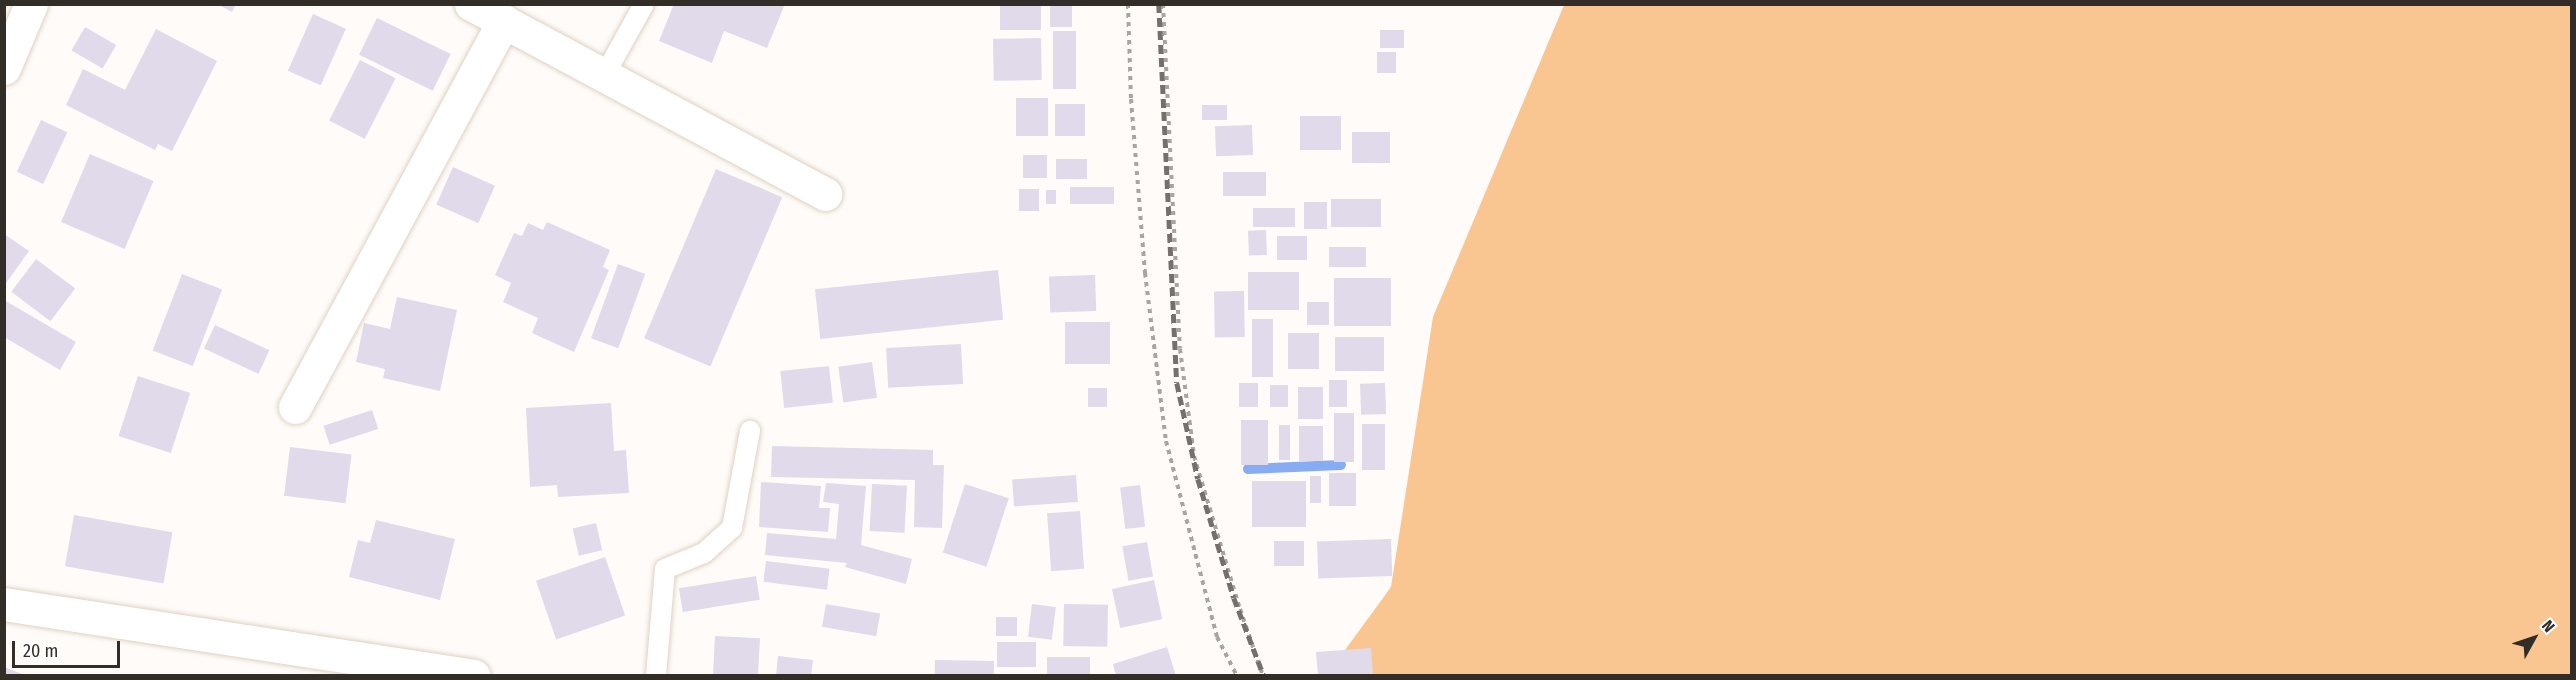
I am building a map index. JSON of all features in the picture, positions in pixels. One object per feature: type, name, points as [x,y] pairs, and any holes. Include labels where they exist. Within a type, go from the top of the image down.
[{"type":"street","points":[[4,68],[31,4]]},
{"type":"street","points":[[471,4],[825,194]]},
{"type":"street","points":[[295,407],[504,21]]},
{"type":"street","points":[[4,604],[474,675]]},
{"type":"lane","points":[[604,76],[644,4]]},
{"type":"lane","points":[[656,675],[665,569],[704,553],[732,528],[750,431]]},
{"type":"path","points":[[1128,4],[1131,99],[1145,273],[1166,441],[1217,637],[1237,675]]},
{"type":"path","points":[[1163,4],[1180,349],[1194,456],[1240,609],[1263,675]]},
{"type":"shaded area","points":[[1564,5],[2571,5],[2571,675],[1326,676],[1391,587],[1433,317]]},
{"type":"building","points":[[217,4],[236,4],[232,12]]},
{"type":"building","points":[[674,4],[785,4],[767,48],[724,31],[712,63],[659,41]]},
{"type":"building","points":[[1000,4],[1041,4],[1041,30],[1000,30]]},
{"type":"building","points":[[1050,5],[1072,5],[1072,27],[1050,27]]},
{"type":"building","points":[[313,14],[346,29],[321,85],[288,71]]},
{"type":"building","points":[[377,18],[451,54],[433,91],[359,55]]},
{"type":"building","points":[[85,27],[116,45],[103,68],[72,50]]},
{"type":"building","points":[[156,29],[217,61],[172,151],[158,144],[155,150],[66,105],[83,69],[125,90]]},
{"type":"building","points":[[1380,30],[1404,30],[1404,48],[1380,48]]},
{"type":"building","points":[[1053,31],[1076,31],[1076,89],[1053,89]]},
{"type":"building","points":[[1041,38],[1042,80],[994,81],[993,39]]},
{"type":"building","points":[[1377,52],[1396,52],[1396,73],[1377,73]]},
{"type":"building","points":[[360,60],[396,78],[365,139],[329,121]]},
{"type":"building","points":[[1016,98],[1048,98],[1048,136],[1016,136]]},
{"type":"building","points":[[1055,104],[1085,104],[1085,136],[1055,136]]},
{"type":"building","points":[[1202,105],[1227,105],[1227,120],[1202,120]]},
{"type":"building","points":[[1300,116],[1341,116],[1341,150],[1300,150]]},
{"type":"building","points":[[41,120],[67,132],[43,184],[17,172]]},
{"type":"building","points":[[1252,125],[1253,155],[1216,156],[1215,126]]},
{"type":"building","points":[[1352,132],[1390,132],[1390,163],[1352,163]]},
{"type":"building","points":[[90,154],[154,181],[125,249],[61,222]]},
{"type":"building","points":[[1023,155],[1047,155],[1047,178],[1023,178]]},
{"type":"building","points":[[1056,159],[1087,159],[1087,179],[1056,179]]},
{"type":"building","points":[[453,167],[495,186],[478,223],[436,204]]},
{"type":"building","points":[[716,169],[782,197],[710,367],[644,338]]},
{"type":"building","points":[[1223,172],[1266,172],[1266,196],[1223,196]]},
{"type":"building","points":[[1070,187],[1114,187],[1114,204],[1070,204]]},
{"type":"building","points":[[1019,189],[1039,189],[1039,211],[1019,211]]},
{"type":"building","points":[[1046,190],[1056,190],[1056,204],[1046,204]]},
{"type":"building","points":[[1331,199],[1381,199],[1381,227],[1331,227]]},
{"type":"building","points":[[1304,202],[1327,202],[1327,229],[1304,229]]},
{"type":"building","points":[[1253,208],[1295,208],[1295,227],[1253,227]]},
{"type":"building","points":[[547,222],[610,250],[603,267],[609,270],[574,352],[532,333],[538,318],[503,302],[511,283],[495,275],[514,233],[522,236],[528,223],[543,230]]},
{"type":"building","points":[[1266,230],[1267,255],[1249,256],[1248,231]]},
{"type":"building","points":[[4,234],[29,251],[4,286]]},
{"type":"building","points":[[1277,236],[1307,236],[1307,260],[1277,260]]},
{"type":"building","points":[[1329,247],[1366,247],[1366,267],[1329,267]]},
{"type":"building","points":[[36,259],[75,288],[50,321],[11,292]]},
{"type":"building","points":[[618,264],[645,274],[618,348],[591,338]]},
{"type":"building","points":[[998,270],[1003,320],[820,339],[815,289]]},
{"type":"building","points":[[1248,272],[1299,272],[1299,310],[1248,310]]},
{"type":"building","points":[[182,274],[222,289],[193,366],[153,351]]},
{"type":"building","points":[[1095,275],[1096,311],[1050,313],[1049,277]]},
{"type":"building","points":[[1334,278],[1391,278],[1391,326],[1334,326]]},
{"type":"building","points":[[1244,291],[1245,337],[1215,338],[1214,292]]},
{"type":"building","points":[[397,297],[457,310],[440,391],[383,378],[385,369],[356,362],[364,323],[390,329]]},
{"type":"building","points":[[4,300],[76,342],[60,370],[4,337]]},
{"type":"building","points":[[1307,302],[1329,302],[1329,325],[1307,325]]},
{"type":"building","points":[[1252,319],[1273,319],[1273,377],[1252,377]]},
{"type":"building","points":[[1065,322],[1110,322],[1110,364],[1065,364]]},
{"type":"building","points":[[215,325],[269,350],[258,374],[204,349]]},
{"type":"building","points":[[1288,333],[1319,333],[1319,369],[1288,369]]},
{"type":"building","points":[[1335,337],[1384,337],[1384,371],[1335,371]]},
{"type":"building","points":[[961,344],[963,384],[888,388],[886,348]]},
{"type":"building","points":[[872,362],[877,398],[843,402],[838,367]]},
{"type":"building","points":[[829,366],[833,403],[784,408],[780,371]]},
{"type":"building","points":[[138,376],[190,393],[171,453],[119,436]]},
{"type":"building","points":[[1329,380],[1347,380],[1347,407],[1329,407]]},
{"type":"building","points":[[1239,383],[1258,383],[1258,407],[1239,407]]},
{"type":"building","points":[[1385,383],[1386,414],[1361,415],[1360,384]]},
{"type":"building","points":[[1270,385],[1288,385],[1288,407],[1270,407]]},
{"type":"building","points":[[1298,387],[1323,387],[1323,419],[1298,419]]},
{"type":"building","points":[[1088,388],[1107,388],[1107,407],[1088,407]]},
{"type":"building","points":[[611,403],[614,451],[626,450],[629,493],[558,497],[557,485],[530,487],[526,408]]},
{"type":"building","points":[[372,410],[378,429],[330,445],[323,426]]},
{"type":"building","points":[[1334,413],[1354,413],[1354,462],[1334,462]]},
{"type":"building","points":[[1241,420],[1268,420],[1268,465],[1241,465]]},
{"type":"building","points":[[1362,424],[1385,424],[1385,470],[1362,470]]},
{"type":"building","points":[[1279,425],[1290,425],[1290,460],[1279,460]]},
{"type":"building","points":[[1299,426],[1323,426],[1323,461],[1299,461]]},
{"type":"building","points":[[772,446],[933,450],[933,465],[944,465],[942,528],[914,527],[915,480],[771,477]]},
{"type":"building","points":[[290,447],[352,455],[346,503],[284,496]]},
{"type":"building","points":[[1329,473],[1356,473],[1356,506],[1329,506]]},
{"type":"building","points":[[1076,475],[1078,502],[1014,506],[1012,479]]},
{"type":"building","points":[[1310,476],[1321,476],[1321,503],[1310,503]]},
{"type":"building","points":[[1252,481],[1306,481],[1306,527],[1252,527]]},
{"type":"building","points":[[761,482],[821,486],[819,508],[830,508],[828,532],[759,527]]},
{"type":"building","points":[[826,483],[866,486],[861,545],[912,559],[906,584],[845,567],[847,563],[765,555],[767,533],[836,539],[839,504],[823,502]]},
{"type":"building","points":[[872,484],[907,486],[904,533],[870,531]]},
{"type":"building","points":[[965,484],[1009,498],[986,567],[943,552]]},
{"type":"building","points":[[1140,485],[1145,527],[1125,529],[1120,487]]},
{"type":"building","points":[[1080,511],[1084,569],[1051,571],[1047,513]]},
{"type":"building","points":[[74,515],[172,532],[163,584],[65,566]]},
{"type":"building","points":[[376,520],[455,539],[440,600],[349,577],[358,540],[370,543]]},
{"type":"building","points":[[596,523],[602,550],[579,556],[573,528]]},
{"type":"building","points":[[1391,539],[1392,576],[1318,579],[1317,542]]},
{"type":"building","points":[[1274,541],[1304,541],[1304,566],[1274,566]]},
{"type":"building","points":[[1147,542],[1153,576],[1128,581],[1122,546]]},
{"type":"building","points":[[605,557],[625,616],[556,639],[536,581]]},
{"type":"building","points":[[766,561],[830,569],[827,590],[763,582]]},
{"type":"building","points":[[756,576],[760,600],[683,612],[679,588]]},
{"type":"building","points":[[1154,580],[1162,619],[1120,628],[1112,589]]},
{"type":"building","points":[[826,604],[880,614],[876,636],[822,627]]},
{"type":"building","points":[[1032,604],[1056,607],[1052,640],[1028,637]]},
{"type":"building","points":[[1064,604],[1108,605],[1107,647],[1063,646]]},
{"type":"building","points":[[996,617],[1017,617],[1017,636],[996,636]]},
{"type":"building","points":[[715,636],[760,638],[758,676],[713,676]]},
{"type":"building","points":[[997,642],[1036,642],[1036,667],[997,667]]},
{"type":"building","points":[[1167,647],[1176,676],[1116,676],[1113,664]]},
{"type":"building","points":[[1371,648],[1373,676],[1318,676],[1316,652]]},
{"type":"building","points":[[778,656],[813,660],[811,676],[776,676]]},
{"type":"building","points":[[1047,657],[1090,657],[1090,676],[1047,676]]},
{"type":"building","points":[[935,660],[994,661],[994,676],[935,676]]},
{"type":"building","points":[[4,667],[25,675],[25,676],[4,676]]},
{"type":"waterway","points":[[1248,469],[1341,465]]},
{"type":"railway","points":[[1159,4],[1177,383],[1198,479],[1234,598],[1264,676]]}]
